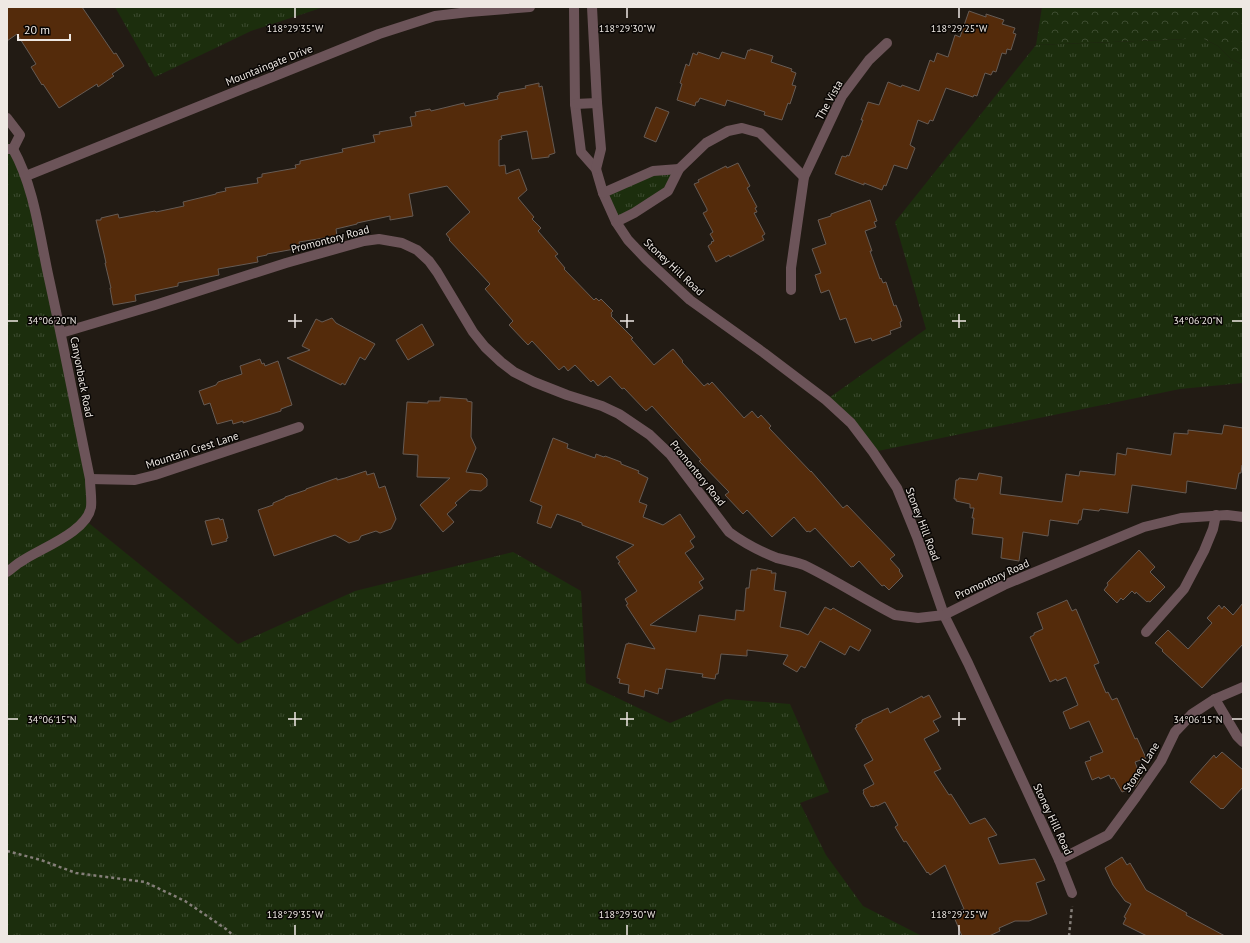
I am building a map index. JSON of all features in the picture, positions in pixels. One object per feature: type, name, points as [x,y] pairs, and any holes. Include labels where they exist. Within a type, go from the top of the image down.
[{"type":"street","name":"Mountaingate Drive","points":[[26,176],[379,34],[435,16],[530,7]]},
{"type":"street","name":"Stoney Hill Road","points":[[574,7],[575,104],[581,152],[596,169],[603,193],[616,222],[628,240],[646,260],[690,300],[789,371],[826,400],[851,423],[873,452],[897,488],[917,537],[944,614],[1059,860],[1072,894]]},
{"type":"street","points":[[592,7],[601,149],[596,169]]},
{"type":"street","name":"The Vista","points":[[791,290],[791,268],[804,177],[842,96],[869,60],[887,43]]},
{"type":"street","points":[[575,104],[597,103]]},
{"type":"street","points":[[8,123],[20,135],[10,149]]},
{"type":"street","points":[[616,222],[634,213],[668,191],[679,169],[706,143],[728,131],[742,128],[760,133],[804,177]]},
{"type":"street","name":"Canyonback Road","points":[[7,572],[21,561],[66,537],[85,520],[91,508],[90,479],[31,194],[26,176],[19,160],[10,149]]},
{"type":"street","points":[[603,193],[653,171],[679,169]]},
{"type":"street","name":"Promontory Road","points":[[61,333],[286,263],[364,241],[379,239],[402,243],[418,250],[429,261],[473,332],[485,347],[514,372],[534,382],[567,395],[602,406],[619,414],[650,435],[670,454],[729,532],[739,540],[755,549],[807,567],[824,575],[895,615],[918,618],[944,614],[1004,585],[1144,527],[1181,518],[1216,515],[1243,517]]},
{"type":"street","name":"Mountain Crest Lane","points":[[90,479],[134,480],[155,475],[299,427]]},
{"type":"street","points":[[1146,632],[1184,589],[1204,551],[1213,529],[1216,515]]},
{"type":"street","name":"Stoney Lane","points":[[1059,860],[1108,836],[1161,761],[1176,732],[1192,714],[1215,699],[1243,687]]},
{"type":"street","points":[[1215,699],[1237,736],[1243,742]]},
{"type":"path","points":[[7,851],[41,860],[76,872],[145,882],[185,901],[234,936]]},
{"type":"path","points":[[1070,936],[1072,894]]},
{"type":"green space","points":[[115,7],[324,7],[251,31],[155,77]]},
{"type":"green space","points":[[1042,7],[1243,7],[1243,65],[1231,59],[1218,46],[1204,39],[1036,45]]},
{"type":"green space","points":[[1204,39],[1218,46],[1231,59],[1243,65],[1243,383],[1180,389],[873,452],[826,400],[926,329],[895,222],[1036,45]]},
{"type":"green space","points":[[7,140],[19,160],[90,479],[85,520],[238,644],[355,591],[513,552],[581,591],[586,683],[670,723],[726,699],[790,704],[829,792],[800,803],[826,855],[863,906],[922,936],[7,936]]},
{"type":"green space","points":[[679,169],[668,191],[616,222],[603,193],[653,171]]},
{"type":"building","points":[[7,7],[82,7],[124,66],[112,74],[114,76],[98,87],[97,84],[59,108],[31,67],[36,64],[17,34],[7,41]]},
{"type":"building","points":[[969,11],[986,17],[986,14],[1004,20],[1002,24],[1015,28],[1013,33],[1016,34],[1011,50],[1007,49],[1006,54],[1002,53],[996,72],[993,71],[991,75],[985,73],[977,96],[974,95],[973,97],[946,88],[933,121],[930,120],[928,124],[918,120],[910,145],[915,148],[907,169],[894,165],[886,186],[884,185],[882,190],[835,174],[842,156],[849,156],[863,120],[861,120],[868,102],[879,105],[888,82],[919,91],[930,60],[934,62],[937,53],[948,57],[955,35],[960,37]]},
{"type":"building","points":[[750,49],[773,56],[771,62],[792,69],[791,71],[796,73],[792,85],[796,86],[790,104],[788,103],[782,120],[764,115],[765,112],[727,100],[725,106],[700,98],[698,102],[696,102],[695,106],[677,100],[682,84],[680,83],[686,64],[689,66],[693,53],[697,55],[698,52],[719,59],[722,52],[745,59],[748,50],[750,51]]},
{"type":"building","points":[[539,83],[539,87],[542,86],[555,153],[549,155],[549,157],[532,159],[527,131],[501,136],[502,139],[499,140],[499,166],[505,165],[506,174],[519,169],[527,190],[518,198],[534,217],[532,219],[541,228],[538,231],[558,254],[555,256],[565,268],[564,269],[594,300],[596,298],[599,301],[601,299],[613,311],[611,316],[633,338],[631,339],[654,365],[673,349],[683,361],[682,362],[704,386],[708,383],[709,385],[712,382],[744,418],[752,411],[758,418],[761,415],[771,426],[769,428],[811,471],[843,508],[847,505],[895,555],[890,559],[900,570],[899,571],[903,576],[889,590],[884,585],[882,586],[859,561],[851,567],[815,528],[810,532],[807,532],[794,517],[772,537],[747,510],[743,514],[725,495],[729,492],[699,461],[701,460],[652,406],[646,411],[610,376],[598,386],[593,380],[591,382],[575,365],[568,371],[564,366],[559,370],[532,341],[528,345],[509,325],[513,321],[485,289],[490,284],[449,240],[450,239],[446,234],[470,212],[447,186],[409,194],[413,216],[390,220],[390,216],[336,229],[337,236],[299,242],[300,248],[257,257],[258,262],[218,269],[219,275],[178,283],[178,286],[135,295],[136,301],[113,305],[106,263],[96,220],[101,220],[101,218],[118,214],[119,218],[184,206],[183,202],[226,191],[225,188],[258,183],[257,178],[262,177],[262,174],[296,168],[295,165],[300,164],[300,161],[343,152],[342,149],[375,142],[373,135],[380,134],[379,132],[412,126],[410,117],[416,116],[415,112],[430,109],[431,111],[464,103],[465,106],[498,99],[497,96],[499,93],[526,88],[525,86]]},
{"type":"building","points":[[656,107],[669,112],[656,142],[644,137]]},
{"type":"building","points":[[738,163],[750,186],[747,188],[757,207],[755,208],[757,212],[754,213],[765,234],[762,236],[764,240],[730,257],[729,255],[716,262],[708,246],[714,241],[710,234],[713,232],[703,213],[707,211],[707,209],[694,184],[699,182],[698,180],[726,166],[727,168]]},
{"type":"building","points":[[870,200],[877,221],[874,222],[876,227],[865,231],[872,251],[870,251],[880,279],[881,278],[883,283],[886,282],[894,306],[896,305],[902,321],[900,322],[901,327],[890,331],[891,334],[872,341],[871,338],[855,343],[846,318],[840,320],[829,290],[821,293],[815,275],[821,273],[812,249],[826,244],[818,220]]},
{"type":"building","points":[[332,318],[336,323],[375,344],[365,360],[360,357],[345,385],[342,383],[341,385],[287,358],[310,350],[302,346],[316,319],[322,322]]},
{"type":"building","points":[[422,324],[434,345],[408,360],[396,340]]},
{"type":"building","points":[[260,359],[262,364],[264,363],[265,366],[278,361],[292,405],[281,409],[281,411],[243,423],[243,421],[233,424],[232,420],[217,424],[210,403],[204,405],[199,391],[216,385],[218,382],[242,374],[240,366]]},
{"type":"building","points":[[440,397],[467,399],[467,401],[472,402],[471,437],[476,448],[466,472],[482,474],[487,479],[487,486],[481,491],[470,490],[455,503],[457,505],[447,514],[454,522],[443,532],[420,505],[450,478],[417,477],[418,455],[403,454],[407,402],[428,403],[428,401],[440,401]]},
{"type":"building","points":[[1224,425],[1243,428],[1243,466],[1242,465],[1241,473],[1239,473],[1236,489],[1187,481],[1186,493],[1132,485],[1128,513],[1100,509],[1099,511],[1083,509],[1081,520],[1079,520],[1078,524],[1050,520],[1048,536],[1023,532],[1019,561],[1001,558],[1003,538],[972,534],[974,518],[972,518],[974,508],[970,508],[970,504],[956,501],[956,499],[954,499],[956,480],[959,478],[977,480],[979,473],[1002,477],[1000,494],[1062,502],[1066,474],[1079,476],[1080,471],[1115,475],[1117,453],[1126,455],[1127,448],[1171,455],[1174,433],[1188,434],[1188,430],[1222,434]]},
{"type":"building","points":[[553,438],[568,444],[567,448],[595,458],[596,454],[605,456],[639,471],[638,473],[648,478],[639,502],[647,505],[643,517],[663,525],[680,514],[695,537],[690,541],[694,547],[685,553],[704,579],[699,582],[703,588],[650,625],[696,632],[699,615],[735,620],[736,610],[744,611],[746,588],[749,588],[751,570],[757,570],[757,568],[772,571],[771,573],[776,573],[774,590],[786,592],[780,627],[800,631],[808,635],[825,607],[831,610],[833,608],[871,630],[859,651],[850,646],[845,655],[820,641],[805,668],[801,666],[797,672],[783,664],[788,655],[747,650],[747,656],[721,654],[718,674],[716,674],[715,679],[702,677],[703,674],[666,669],[662,689],[659,688],[658,694],[645,690],[644,697],[628,693],[629,685],[619,683],[620,679],[617,678],[626,644],[628,643],[655,649],[626,605],[628,604],[625,599],[637,591],[618,563],[620,562],[616,557],[634,545],[557,514],[551,528],[537,523],[542,506],[530,501]]},
{"type":"building","points":[[366,471],[367,475],[374,473],[379,488],[385,486],[396,519],[391,529],[380,533],[376,531],[361,536],[359,540],[349,543],[335,535],[274,556],[258,510],[273,505],[273,503],[285,497],[306,489],[337,478],[337,480]]},
{"type":"building","points":[[219,518],[220,520],[223,519],[228,538],[226,539],[227,541],[212,545],[205,521]]},
{"type":"building","points":[[1139,550],[1155,567],[1150,572],[1165,587],[1150,602],[1147,602],[1136,592],[1135,594],[1132,591],[1123,600],[1121,598],[1117,603],[1104,590],[1108,585],[1107,583]]},
{"type":"building","points":[[1067,600],[1072,611],[1076,609],[1099,663],[1094,665],[1106,693],[1108,692],[1112,700],[1117,698],[1135,739],[1137,738],[1146,758],[1135,762],[1141,778],[1136,786],[1122,792],[1114,778],[1111,779],[1109,775],[1100,779],[1099,777],[1092,780],[1085,762],[1091,760],[1090,757],[1103,752],[1089,721],[1070,729],[1063,712],[1078,705],[1066,677],[1050,682],[1030,637],[1034,635],[1034,633],[1043,629],[1037,613]]},
{"type":"building","points":[[1243,603],[1243,644],[1202,688],[1155,643],[1168,630],[1188,649],[1212,623],[1207,618],[1219,605],[1222,609],[1224,606],[1233,615]]},
{"type":"building","points":[[929,695],[941,717],[933,721],[939,731],[924,739],[941,769],[934,772],[949,795],[951,794],[970,824],[985,818],[997,835],[988,838],[999,864],[1035,859],[1045,880],[1036,883],[1047,914],[1029,921],[1015,921],[999,928],[1000,931],[989,936],[962,936],[954,917],[956,916],[955,913],[964,909],[945,865],[930,875],[928,872],[927,873],[895,827],[898,825],[885,802],[871,807],[863,793],[863,790],[874,784],[864,765],[873,760],[855,728],[857,727],[856,725],[862,722],[862,720],[888,708],[890,713],[922,696],[923,698]]},
{"type":"building","points":[[1222,752],[1243,770],[1243,787],[1223,809],[1221,809],[1190,782],[1214,755],[1216,758]]},
{"type":"building","points":[[1122,857],[1127,865],[1130,863],[1146,890],[1187,913],[1186,915],[1225,936],[1147,936],[1123,924],[1126,918],[1124,917],[1131,904],[1125,901],[1113,885],[1105,868]]}]
